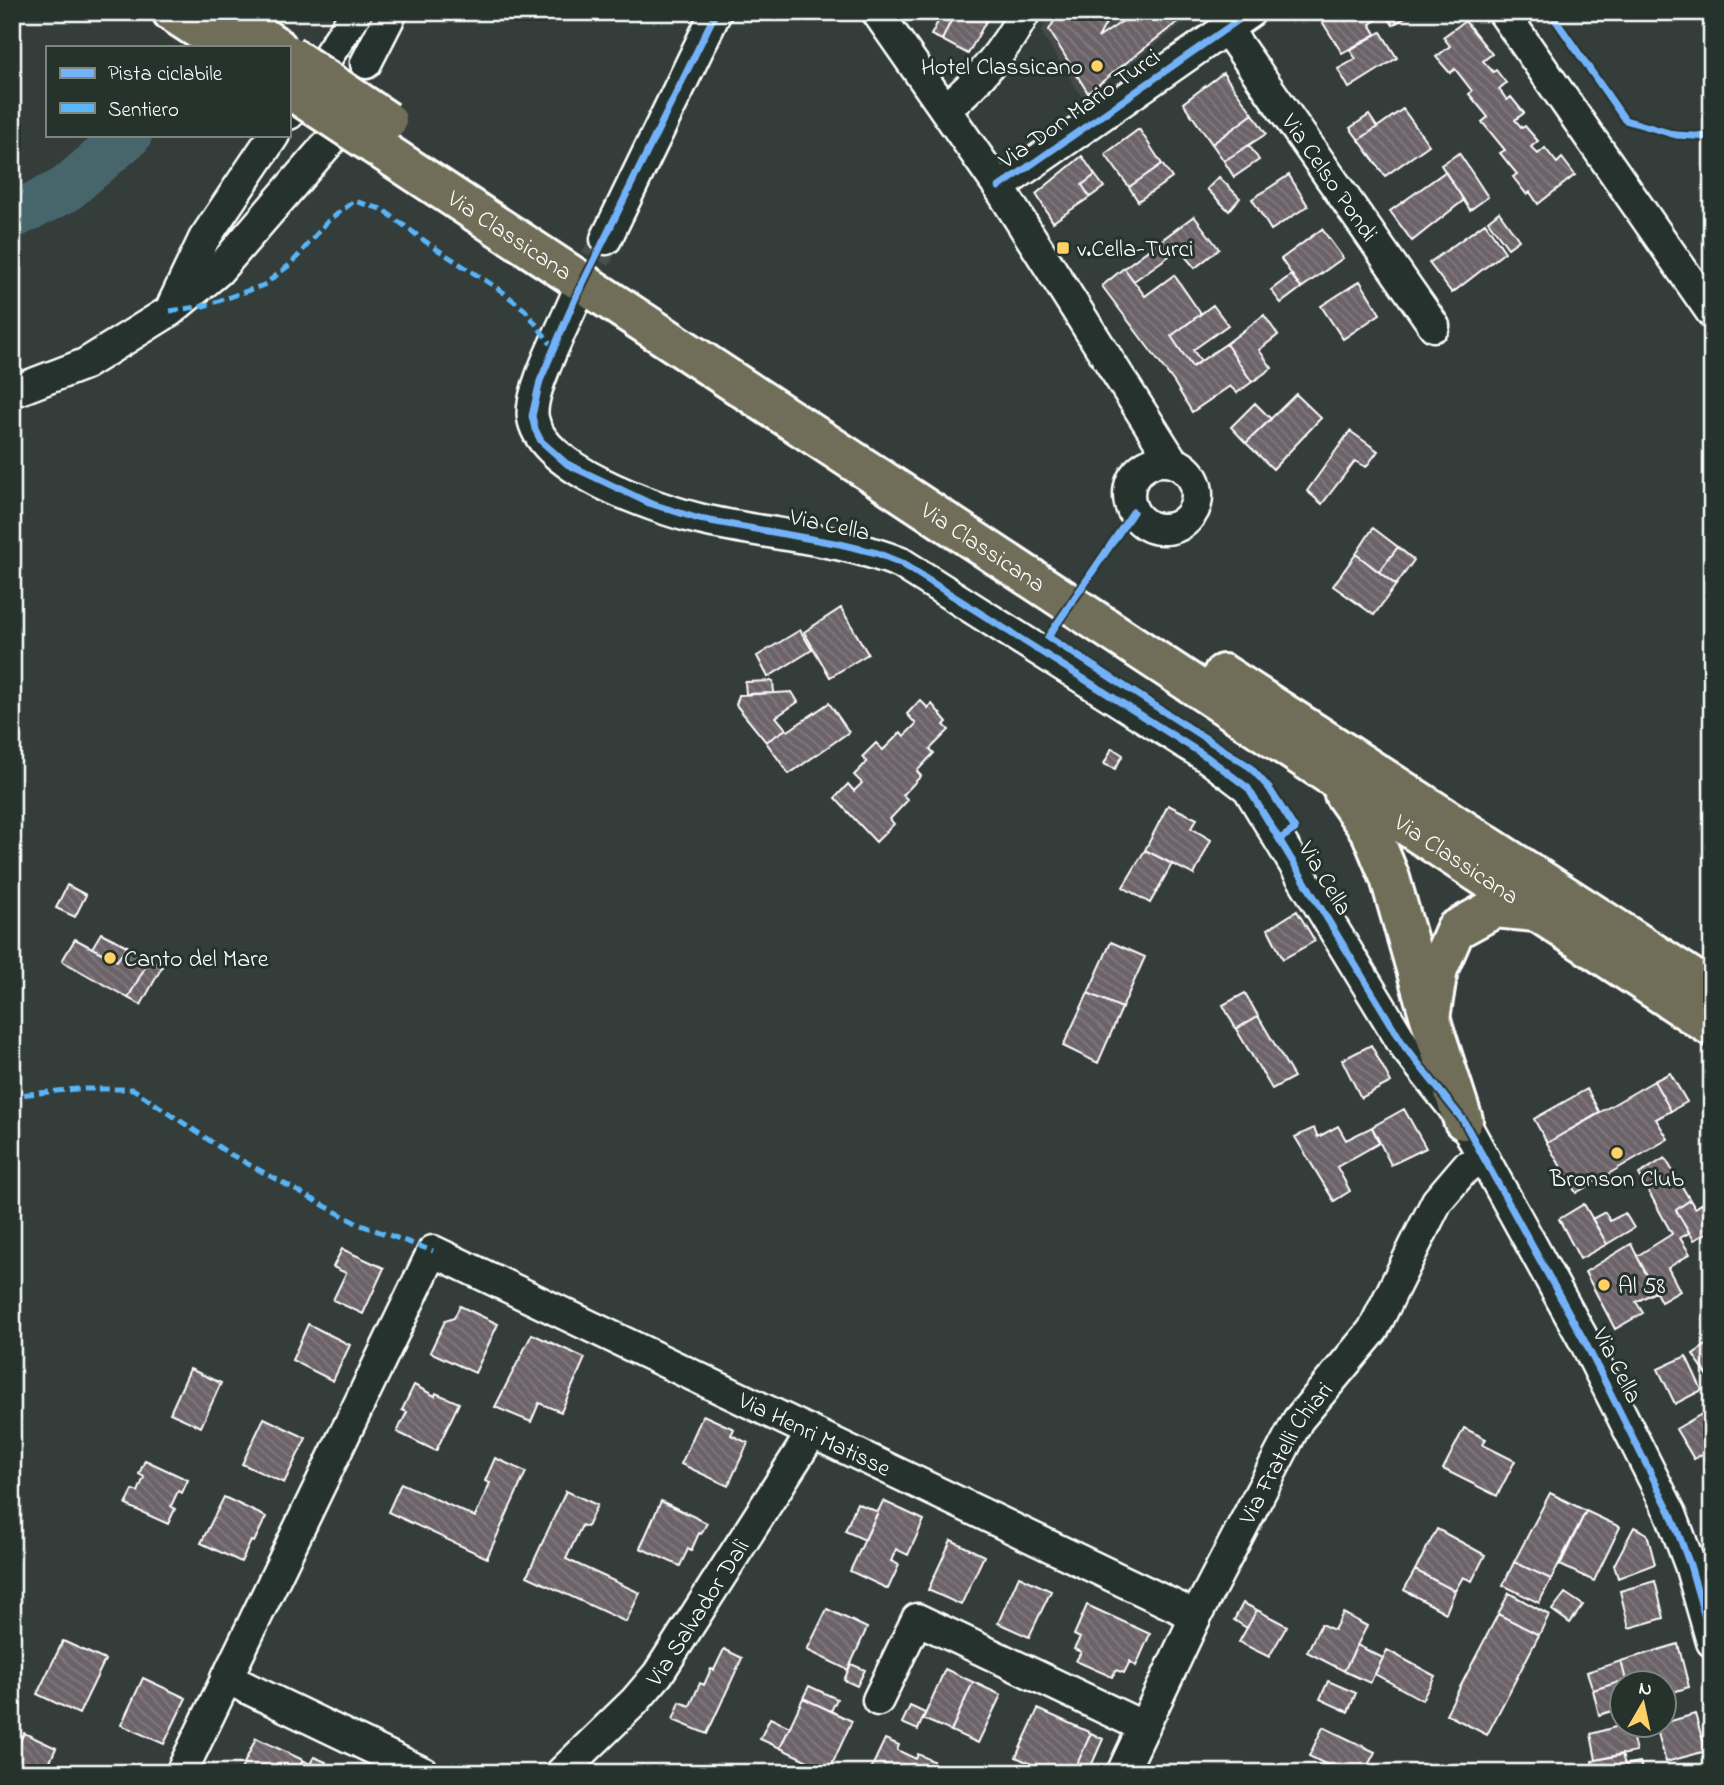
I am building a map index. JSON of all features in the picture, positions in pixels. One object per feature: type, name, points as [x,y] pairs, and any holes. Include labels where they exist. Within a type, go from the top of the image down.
[{"type":"highway","points":[[172,12],[224,46]]},
{"type":"highway","points":[[225,12],[276,46]]},
{"type":"highway","name":"Via Classicana","points":[[290,56],[368,130],[1332,778],[1712,1027]]},
{"type":"highway","name":"Via Classicana","points":[[290,90],[368,130],[1209,665],[1712,991]]},
{"type":"highway","points":[[1332,778],[1371,832],[1390,878],[1463,1121]]},
{"type":"highway","points":[[1430,1018],[1438,969],[1455,930],[1495,908],[1536,912]]},
{"type":"street","points":[[290,112],[357,12]]},
{"type":"street","points":[[366,63],[392,12]]},
{"type":"street","points":[[606,239],[716,12]]},
{"type":"street","points":[[877,12],[999,187],[1173,462]]},
{"type":"street","points":[[945,109],[978,78],[1008,43],[1025,12]]},
{"type":"street","points":[[1503,12],[1712,313]]},
{"type":"street","name":"Via Don Mario Turci","points":[[999,187],[1238,20]]},
{"type":"street","name":"Via Celso Pondi","points":[[1238,20],[1434,326]]},
{"type":"street","points":[[12,392],[85,364],[170,311],[219,271],[368,130]]},
{"type":"street","points":[[170,311],[204,239],[273,136]]},
{"type":"street","name":"Via Cella","points":[[575,299],[534,400],[532,415],[535,429],[552,453],[624,493],[686,515],[840,544],[877,553],[901,563],[1207,757],[1248,788],[1405,1047],[1463,1121],[1586,1344],[1671,1514],[1690,1565],[1712,1642]]},
{"type":"street","name":"Via Fratelli Chiari","points":[[1122,1773],[1196,1616],[1298,1420],[1373,1330],[1437,1201],[1466,1167],[1483,1158]]},
{"type":"street","name":"Via Henri Matisse","points":[[226,1678],[433,1251],[1196,1616]]},
{"type":"street","name":"Via Salvador Dalì","points":[[561,1773],[635,1701],[658,1674],[811,1433]]},
{"type":"street","points":[[878,1700],[917,1619],[1144,1727]]},
{"type":"street","points":[[181,1773],[226,1678],[424,1773]]},
{"type":"shaded area","name":"Hotel Classicano","points":[[1051,12],[1199,12],[1083,99],[1041,32]]},
{"type":"building","points":[[943,12],[955,12],[942,40],[931,35]]},
{"type":"building","points":[[955,12],[982,12],[989,16],[968,54],[942,40]]},
{"type":"building","name":"Hotel Classicano","points":[[1059,12],[1112,12],[1098,38],[1136,12],[1174,12],[1180,20],[1088,93],[1049,30]]},
{"type":"building","points":[[1316,12],[1413,12],[1393,25],[1386,14],[1370,24],[1376,34],[1342,53]]},
{"type":"building","points":[[1465,21],[1492,54],[1483,61],[1493,72],[1496,70],[1506,83],[1499,89],[1507,100],[1511,97],[1524,113],[1515,120],[1522,128],[1525,126],[1538,141],[1531,147],[1538,154],[1545,148],[1557,163],[1562,158],[1575,175],[1538,204],[1530,192],[1527,195],[1513,177],[1517,174],[1500,153],[1505,150],[1482,122],[1488,117],[1469,94],[1472,91],[1455,69],[1450,73],[1436,57],[1450,46],[1443,37]]},
{"type":"building","points":[[1381,32],[1397,58],[1349,88],[1338,69],[1356,59],[1350,50]]},
{"type":"building","points":[[1223,73],[1253,114],[1212,144],[1183,103]]},
{"type":"building","points":[[1403,109],[1429,145],[1385,176],[1359,140]]},
{"type":"building","points":[[1253,114],[1266,134],[1224,161],[1212,144]]},
{"type":"building","points":[[1369,115],[1377,127],[1359,140],[1350,128]]},
{"type":"building","points":[[1139,129],[1162,164],[1129,187],[1105,154]]},
{"type":"building","points":[[1249,145],[1259,160],[1234,177],[1224,161]]},
{"type":"building","points":[[1459,153],[1488,197],[1470,210],[1441,165]]},
{"type":"building","points":[[1082,156],[1095,175],[1082,185],[1090,197],[1053,222],[1036,194]]},
{"type":"building","points":[[1162,164],[1172,178],[1138,201],[1129,187]]},
{"type":"building","points":[[1445,172],[1464,200],[1412,241],[1390,211]]},
{"type":"building","points":[[1095,175],[1104,187],[1090,197],[1082,185]]},
{"type":"building","points":[[1289,175],[1308,206],[1271,230],[1252,199]]},
{"type":"building","points":[[1219,177],[1240,198],[1229,211],[1207,189]]},
{"type":"building","points":[[1499,212],[1519,240],[1508,248],[1488,221]]},
{"type":"building","points":[[1194,216],[1219,249],[1195,268],[1179,249],[1134,281],[1124,268]]},
{"type":"building","points":[[1485,223],[1505,252],[1452,293],[1429,263]]},
{"type":"building","points":[[1322,229],[1343,258],[1301,288],[1281,259]]},
{"type":"building","points":[[1124,268],[1145,296],[1174,275],[1201,314],[1171,336],[1192,367],[1226,344],[1252,382],[1237,393],[1230,386],[1192,412],[1174,382],[1102,286]]},
{"type":"building","points":[[1291,275],[1301,288],[1281,303],[1271,290]]},
{"type":"building","points":[[1360,281],[1380,314],[1343,339],[1321,306]]},
{"type":"building","points":[[1213,305],[1228,325],[1193,350],[1201,361],[1192,367],[1171,336]]},
{"type":"building","points":[[1264,315],[1278,335],[1259,350],[1272,368],[1252,382],[1226,344]]},
{"type":"building","points":[[1296,394],[1321,418],[1273,469],[1246,443]]},
{"type":"building","points":[[1255,403],[1271,419],[1246,443],[1231,427]]},
{"type":"building","points":[[1350,431],[1378,451],[1366,467],[1355,461],[1322,504],[1307,491]]},
{"type":"building","points":[[1373,528],[1398,547],[1379,572],[1356,554]]},
{"type":"building","points":[[1398,547],[1414,560],[1396,585],[1379,572]]},
{"type":"building","points":[[1356,554],[1396,585],[1374,615],[1333,586]]},
{"type":"building","points":[[841,608],[868,654],[830,677],[804,632]]},
{"type":"building","points":[[800,630],[812,650],[768,677],[757,656]]},
{"type":"building","points":[[773,681],[774,693],[746,694],[745,682]]},
{"type":"building","points":[[792,692],[798,702],[776,717],[786,729],[766,742],[736,705],[739,695]]},
{"type":"building","points":[[920,700],[928,708],[932,704],[947,722],[944,725],[949,730],[930,749],[934,753],[917,771],[921,776],[903,795],[908,800],[890,819],[894,824],[876,842],[835,798],[848,784],[854,791],[862,783],[854,775],[867,762],[862,757],[876,743],[883,750],[901,732],[904,736],[916,724],[907,714]]},
{"type":"building","points":[[829,703],[849,732],[789,774],[766,742],[786,729],[788,731]]},
{"type":"building","points":[[1112,748],[1123,755],[1115,769],[1104,764]]},
{"type":"building","points":[[1168,805],[1197,819],[1191,828],[1211,840],[1194,875],[1145,850]]},
{"type":"building","points":[[1145,850],[1172,864],[1150,903],[1123,887]]},
{"type":"building","points":[[67,885],[86,895],[75,917],[56,908]]},
{"type":"building","points":[[1297,911],[1315,941],[1283,959],[1268,929]]},
{"type":"building","points":[[101,933],[127,946],[117,961],[92,948]]},
{"type":"building","points":[[75,939],[117,961],[127,946],[149,960],[128,998],[62,961]]},
{"type":"building","points":[[1111,942],[1145,957],[1122,1008],[1088,993]]},
{"type":"building","points":[[149,960],[162,967],[141,1005],[128,998]]},
{"type":"building","points":[[1088,993],[1122,1008],[1098,1063],[1063,1046]]},
{"type":"building","points":[[1245,993],[1258,1016],[1236,1029],[1223,1005]]},
{"type":"building","points":[[1258,1016],[1294,1077],[1272,1089],[1236,1029]]},
{"type":"building","points":[[1371,1045],[1391,1082],[1361,1098],[1342,1060]]},
{"type":"building","points":[[1670,1073],[1687,1102],[1671,1111],[1654,1081]]},
{"type":"building","points":[[1654,1081],[1671,1111],[1656,1119],[1668,1139],[1576,1193],[1547,1143]]},
{"type":"building","points":[[1587,1089],[1600,1113],[1547,1143],[1534,1119]]},
{"type":"building","points":[[1404,1109],[1426,1148],[1391,1165],[1372,1127]]},
{"type":"building","points":[[1338,1126],[1346,1140],[1372,1127],[1379,1143],[1337,1167],[1350,1191],[1334,1201],[1295,1137],[1314,1128],[1318,1137]]},
{"type":"building","points":[[1665,1158],[1690,1200],[1676,1210],[1689,1233],[1680,1238],[1690,1254],[1668,1268],[1680,1291],[1661,1302],[1637,1256],[1672,1234],[1639,1174]]},
{"type":"building","points":[[1712,1197],[1712,1230],[1694,1240],[1676,1210],[1690,1200],[1695,1208]]},
{"type":"building","points":[[1584,1204],[1607,1244],[1580,1259],[1559,1219]]},
{"type":"building","points":[[1605,1212],[1610,1221],[1625,1213],[1634,1228],[1607,1244],[1592,1219]]},
{"type":"building","points":[[1631,1244],[1655,1292],[1636,1302],[1643,1313],[1615,1329],[1585,1272]]},
{"type":"building","points":[[342,1249],[384,1268],[363,1314],[333,1300],[346,1273],[333,1267]]},
{"type":"building","points":[[460,1306],[498,1324],[475,1373],[430,1352],[445,1321],[454,1318]]},
{"type":"building","points":[[308,1324],[350,1345],[333,1381],[292,1360]]},
{"type":"building","points":[[532,1334],[585,1358],[561,1412],[539,1403],[531,1422],[495,1407]]},
{"type":"building","points":[[1712,1341],[1712,1382],[1693,1354]]},
{"type":"building","points":[[1686,1356],[1702,1390],[1675,1404],[1658,1369]]},
{"type":"building","points":[[190,1369],[221,1383],[201,1427],[170,1413]]},
{"type":"building","points":[[414,1385],[435,1396],[436,1393],[459,1403],[436,1451],[397,1432],[407,1412],[402,1410]]},
{"type":"building","points":[[1712,1408],[1712,1448],[1694,1459],[1676,1429]]},
{"type":"building","points":[[703,1415],[734,1429],[731,1435],[748,1443],[728,1486],[681,1464]]},
{"type":"building","points":[[264,1418],[306,1438],[284,1483],[242,1464]]},
{"type":"building","points":[[1464,1428],[1486,1439],[1483,1445],[1515,1461],[1497,1496],[1443,1469]]},
{"type":"building","points":[[495,1458],[526,1472],[487,1558],[388,1512],[401,1483],[475,1517],[490,1483],[485,1481]]},
{"type":"building","points":[[145,1460],[188,1480],[182,1493],[178,1491],[171,1506],[175,1509],[168,1524],[126,1505],[133,1490],[138,1492],[144,1477],[139,1474]]},
{"type":"building","points":[[566,1491],[597,1505],[587,1527],[582,1525],[566,1559],[640,1593],[626,1622],[527,1576]]},
{"type":"building","points":[[1550,1493],[1586,1511],[1551,1579],[1514,1562]]},
{"type":"building","points":[[224,1497],[266,1517],[241,1562],[201,1543]]},
{"type":"building","points":[[661,1501],[707,1523],[691,1551],[688,1549],[680,1566],[640,1548]]},
{"type":"building","points":[[883,1501],[924,1520],[908,1555],[896,1549],[891,1561],[899,1565],[888,1589],[850,1571]]},
{"type":"building","points":[[857,1503],[878,1512],[865,1540],[845,1531]]},
{"type":"building","points":[[1586,1511],[1620,1527],[1594,1581],[1560,1565]]},
{"type":"building","points":[[1634,1527],[1647,1534],[1655,1564],[1618,1578],[1614,1565]]},
{"type":"building","points":[[1437,1529],[1485,1555],[1472,1581],[1463,1577],[1455,1591],[1415,1570]]},
{"type":"building","points":[[951,1540],[984,1556],[961,1605],[928,1590]]},
{"type":"building","points":[[1514,1562],[1551,1579],[1539,1603],[1503,1585]]},
{"type":"building","points":[[1415,1570],[1455,1591],[1446,1613],[1404,1590]]},
{"type":"building","points":[[1019,1576],[1051,1591],[1029,1637],[998,1623]]},
{"type":"building","points":[[1655,1581],[1664,1618],[1629,1628],[1620,1591]]},
{"type":"building","points":[[1509,1593],[1549,1615],[1539,1635],[1498,1614]]},
{"type":"building","points":[[1565,1593],[1583,1605],[1570,1623],[1552,1610]]},
{"type":"building","points":[[1243,1603],[1257,1610],[1247,1628],[1234,1620]]},
{"type":"building","points":[[1087,1605],[1150,1634],[1136,1666],[1130,1661],[1124,1673],[1116,1670],[1112,1677],[1076,1661],[1081,1652],[1074,1649],[1080,1638],[1074,1635]]},
{"type":"building","points":[[827,1609],[867,1628],[848,1670],[807,1650]]},
{"type":"building","points":[[1257,1610],[1287,1626],[1269,1657],[1239,1642]]},
{"type":"building","points":[[1343,1613],[1367,1626],[1344,1671],[1307,1652],[1321,1624],[1334,1630]]},
{"type":"building","points":[[1498,1614],[1539,1635],[1487,1735],[1446,1714]]},
{"type":"building","points":[[63,1641],[105,1660],[79,1714],[37,1694]]},
{"type":"building","points":[[1678,1644],[1689,1687],[1678,1691],[1678,1670],[1623,1670],[1621,1661]]},
{"type":"building","points":[[1357,1645],[1383,1658],[1370,1683],[1344,1671]]},
{"type":"building","points":[[724,1649],[742,1658],[707,1734],[673,1720],[680,1702],[690,1706],[700,1683],[704,1685]]},
{"type":"building","points":[[1387,1650],[1435,1676],[1422,1700],[1375,1674]]},
{"type":"building","points":[[1621,1661],[1623,1670],[1608,1670],[1608,1685],[1593,1690],[1587,1672]]},
{"type":"building","points":[[851,1664],[865,1670],[857,1686],[844,1680]]},
{"type":"building","points":[[945,1669],[973,1682],[951,1731],[923,1719]]},
{"type":"building","points":[[143,1678],[186,1698],[164,1744],[121,1725]]},
{"type":"building","points":[[1328,1681],[1356,1693],[1348,1712],[1320,1699]]},
{"type":"building","points":[[973,1682],[1001,1695],[978,1743],[951,1731]]},
{"type":"building","points":[[1608,1685],[1608,1712],[1599,1715],[1593,1690]]},
{"type":"building","points":[[809,1686],[837,1699],[831,1711],[803,1698]]},
{"type":"building","points":[[803,1698],[852,1721],[829,1771],[780,1748]]},
{"type":"building","points":[[910,1706],[925,1713],[918,1730],[902,1723]]},
{"type":"building","points":[[1038,1709],[1091,1733],[1073,1773],[1050,1773],[1016,1757]]},
{"type":"building","points":[[1695,1714],[1706,1751],[1666,1762],[1660,1740],[1678,1740],[1678,1719]]},
{"type":"building","points":[[770,1718],[790,1727],[780,1748],[760,1739]]},
{"type":"building","points":[[1323,1727],[1375,1752],[1364,1773],[1344,1773],[1309,1756]]},
{"type":"building","points":[[1608,1729],[1608,1740],[1633,1740],[1636,1752],[1596,1760],[1591,1734]]},
{"type":"building","points":[[24,1733],[56,1748],[45,1773],[12,1773],[12,1757]]},
{"type":"building","points":[[1091,1733],[1103,1739],[1088,1773],[1073,1773]]},
{"type":"building","points":[[256,1738],[303,1760],[297,1773],[240,1772]]},
{"type":"building","points":[[885,1739],[899,1745],[897,1750],[916,1759],[918,1754],[933,1761],[927,1773],[869,1773]]},
{"type":"building","points":[[1622,1754],[1625,1765],[1640,1762],[1643,1773],[1595,1773],[1592,1761]]},
{"type":"building","points":[[314,1757],[326,1762],[322,1769],[329,1773],[297,1773],[303,1760],[310,1764]]},
{"type":"waterway","points":[[12,216],[65,190],[128,136]]},
{"type":"tunnel","points":[[575,299],[606,239]]},
{"type":"marked path","points":[[170,311],[204,306],[264,285],[292,263],[327,222],[354,201],[382,209],[429,244],[503,292],[525,310],[554,348]]},
{"type":"marked path","points":[[12,1088],[19,1095],[77,1089],[133,1089],[228,1153],[358,1224],[433,1251]]},
{"type":"cycle path","points":[[716,12],[575,299],[540,381],[532,416],[541,441],[567,464],[649,503],[699,519],[840,544],[877,553],[901,563],[1207,757],[1248,788],[1405,1047],[1463,1120],[1586,1344],[1671,1514],[1690,1565],[1712,1642]]},
{"type":"cycle path","points":[[999,187],[1250,12]]},
{"type":"cycle path","points":[[1550,12],[1625,120],[1676,135],[1712,137]]},
{"type":"cycle path","points":[[1133,512],[1048,637],[1250,767],[1269,788],[1295,829],[1280,839]]},
{"type":"place","name":"Hotel Classicano","points":[[1097,66]]},
{"type":"place","name":"v.Cella-Turci","points":[[1063,248]]},
{"type":"place","name":"Canto del Mare","points":[[110,958]]},
{"type":"place","name":"Bronson Club","points":[[1617,1153]]},
{"type":"place","name":"Al 58","points":[[1604,1285]]}]
